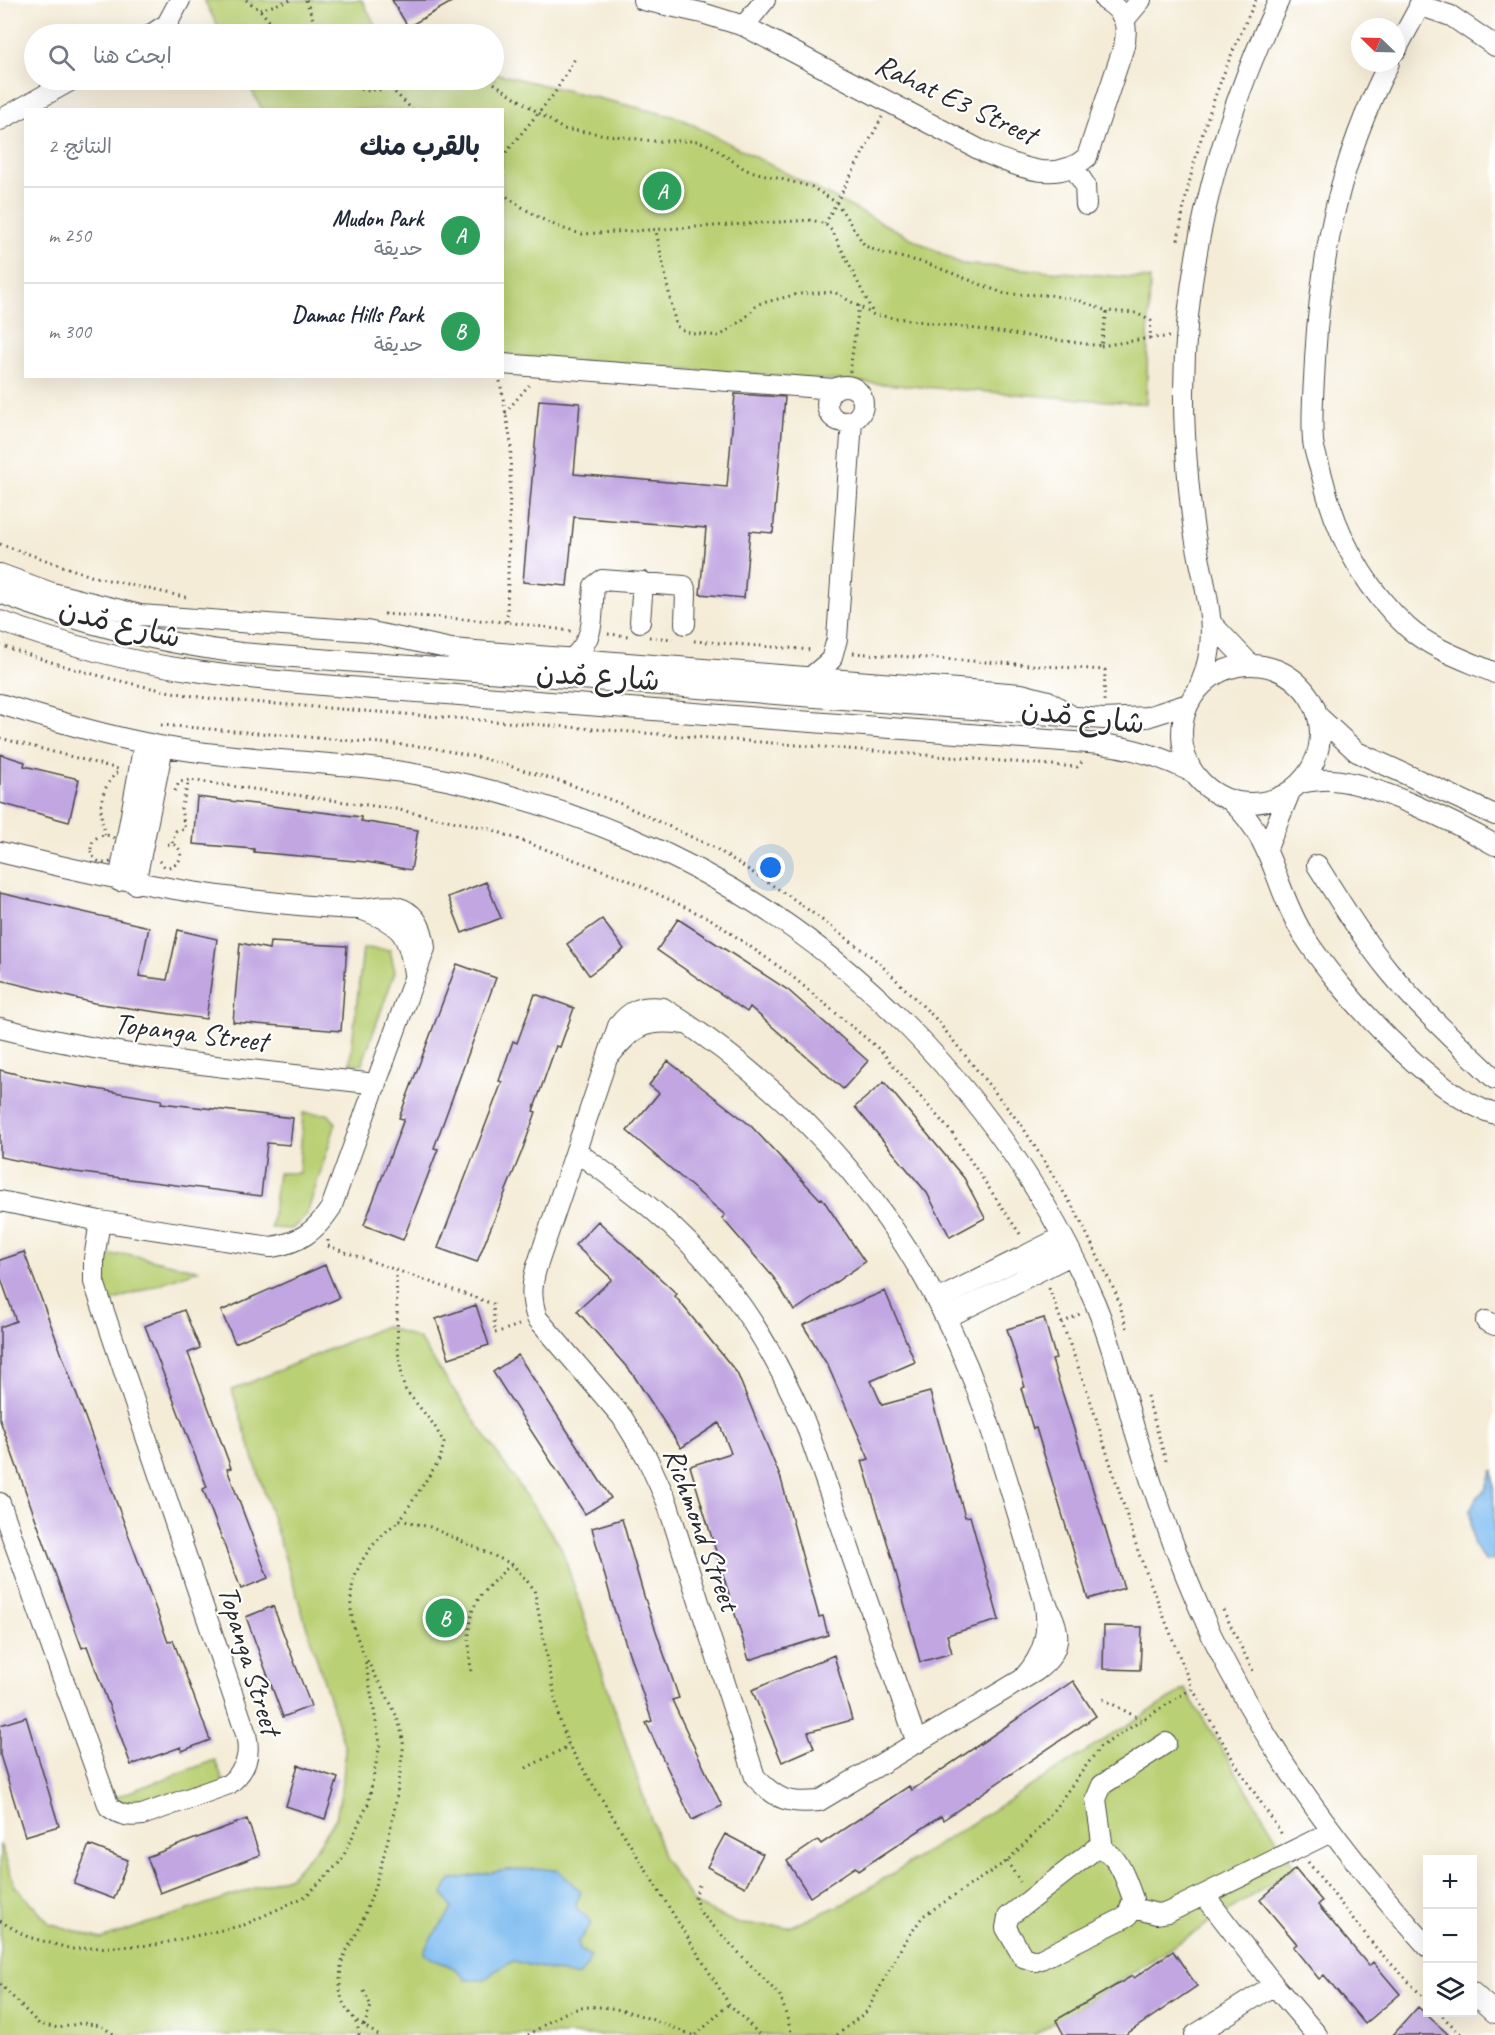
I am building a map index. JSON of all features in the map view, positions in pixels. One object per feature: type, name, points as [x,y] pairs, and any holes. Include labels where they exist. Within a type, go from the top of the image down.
[{"type":"street","points":[[167,24],[180,0]]},
{"type":"street","name":"Rahat E3 Street","points":[[643,0],[702,13],[744,26],[1004,161],[1059,172],[1074,168]]},
{"type":"street","points":[[744,26],[765,0]]},
{"type":"street","points":[[1086,205],[1085,185],[1074,168],[1087,157],[1126,39],[1125,19],[1117,7],[1105,0]]},
{"type":"street","points":[[1125,19],[1141,0]]},
{"type":"street","points":[[1279,0],[1252,56],[1221,147],[1198,241],[1186,337],[1186,444],[1193,530],[1212,624],[1210,656],[1200,685],[1188,704],[1181,727],[1183,750],[1192,772],[1209,790],[1231,801],[1251,804],[1271,800],[1295,788],[1333,780],[1366,788],[1452,823],[1495,845]]},
{"type":"street","points":[[1405,33],[1421,3],[1451,16],[1495,46]]},
{"type":"street","points":[[1385,72],[1347,159],[1329,232],[1318,295],[1313,441],[1328,503],[1348,553],[1377,595],[1408,628],[1435,646],[1495,673]]},
{"type":"street","points":[[0,120],[54,90]]},
{"type":"street","points":[[504,364],[841,387],[860,392],[864,405],[862,412],[852,421],[837,421],[827,410],[829,394],[841,387]]},
{"type":"street","points":[[811,677],[831,660],[837,639],[852,421]]},
{"type":"street","points":[[0,574],[52,593],[140,615],[368,631],[435,647],[1035,696],[1048,701],[1072,717]]},
{"type":"street","points":[[573,658],[584,647],[591,633],[594,586],[598,581],[684,586],[686,592],[685,624]]},
{"type":"street","points":[[640,622],[643,582]]},
{"type":"street","name":"شارع مُدن","points":[[0,593],[111,629],[197,648],[241,653],[1072,717],[1147,717],[1188,704]]},
{"type":"street","name":"شارع مُدن","points":[[0,621],[93,650],[188,670],[482,697],[1101,744],[1143,751],[1192,772]]},
{"type":"street","points":[[1212,624],[1248,663]]},
{"type":"street","points":[[591,633],[598,648],[608,661]]},
{"type":"street","points":[[837,639],[848,669],[862,681]]},
{"type":"street","points":[[1200,685],[1222,670],[1248,663],[1272,666],[1293,677],[1310,695],[1319,717],[1320,741],[1314,764],[1295,788],[1267,848]]},
{"type":"street","points":[[0,704],[104,735],[153,745],[237,758],[423,775],[496,791],[578,817],[638,841],[706,874],[770,913],[821,950],[894,1012],[938,1057],[986,1114],[1028,1175],[1066,1246],[1096,1307],[1153,1488],[1210,1632],[1245,1701],[1279,1757],[1332,1832],[1423,1941]]},
{"type":"street","points":[[1319,717],[1357,752],[1495,815]]},
{"type":"street","points":[[127,882],[153,745]]},
{"type":"street","points":[[1231,801],[1252,822],[1267,848],[1282,893],[1304,936],[1332,974],[1378,1025],[1429,1075],[1459,1098],[1495,1114]]},
{"type":"street","points":[[0,852],[127,882],[251,900],[361,909],[391,921],[401,930],[411,952],[414,975],[331,1208],[320,1224],[306,1236],[289,1244],[271,1248],[100,1221],[0,1201]]},
{"type":"street","points":[[1317,865],[1351,920],[1389,972],[1434,1020],[1495,1079]]},
{"type":"street","name":"Richmond Street","points":[[650,1006],[663,1008],[748,1068],[805,1118],[848,1166],[900,1234],[938,1300],[981,1401],[1044,1600],[1047,1618],[1046,1640],[1037,1660],[1024,1677],[819,1802],[795,1803],[772,1794],[755,1777],[667,1502],[647,1458],[622,1417],[537,1318],[531,1302],[531,1285],[618,1026],[626,1016],[637,1009],[650,1006]]},
{"type":"street","name":"Topanga Street","points":[[0,1028],[78,1047],[137,1057],[377,1084]]},
{"type":"street","points":[[576,1151],[653,1209],[692,1245],[728,1285],[758,1329],[784,1376],[806,1425],[917,1743]]},
{"type":"street","name":"Topanga Street","points":[[0,1503],[109,1807],[119,1814],[130,1817],[142,1815],[229,1784],[240,1775],[248,1755],[246,1734],[94,1282],[94,1259],[100,1221]]},
{"type":"street","points":[[938,1300],[1066,1246]]},
{"type":"street","points":[[946,1318],[1066,1246]]},
{"type":"street","points":[[1103,1849],[1096,1799],[1102,1785],[1166,1743]]},
{"type":"street","points":[[1132,1908],[1151,1913],[1170,1912],[1332,1832]]},
{"type":"street","points":[[1095,1849],[1103,1849],[1111,1853],[1133,1899],[1128,1916],[1120,1922],[1041,1959],[1028,1961],[1019,1952],[1006,1928],[1008,1917],[1087,1854],[1095,1849]]},
{"type":"street","points":[[1205,1896],[1274,1985],[1317,2035]]},
{"type":"street","points":[[1195,2035],[1274,1985]]},
{"type":"street","points":[[1477,1996],[1495,2013]]},
{"type":"path","points":[[246,0],[260,10],[272,24]]},
{"type":"path","points":[[260,10],[290,0]]},
{"type":"path","points":[[306,0],[315,24]]},
{"type":"path","points":[[504,154],[554,94],[576,57]]},
{"type":"path","points":[[504,89],[563,129],[592,135],[653,141],[698,141],[711,146],[746,170],[804,184],[837,203],[865,246],[882,253],[926,263],[1005,294],[1050,295],[1081,301],[1107,311],[1144,317],[1151,321],[1152,333],[1150,339],[1101,346],[874,315],[834,292],[798,294],[758,304],[745,318],[720,336],[689,333],[676,326],[656,231]]},
{"type":"path","points":[[360,90],[378,90]]},
{"type":"path","points":[[393,90],[411,108]]},
{"type":"path","points":[[825,224],[890,103]]},
{"type":"path","points":[[504,195],[528,213],[559,229],[582,234],[812,220],[825,224],[833,232],[874,315]]},
{"type":"path","points":[[841,387],[859,305]]},
{"type":"path","points":[[1101,346],[1107,311]]},
{"type":"path","points":[[505,413],[546,366]]},
{"type":"path","points":[[499,378],[510,442],[507,622]]},
{"type":"path","points":[[154,725],[428,747],[486,759],[599,796],[715,848],[795,900],[876,960],[935,1018],[1022,1126],[1076,1212],[1117,1296],[1129,1335]]},
{"type":"path","points":[[0,738],[121,770],[147,783],[189,780],[181,809],[185,829],[176,831],[172,843]]},
{"type":"path","points":[[105,835],[100,820],[101,803],[105,787],[121,770]]},
{"type":"path","points":[[174,796],[179,782]]},
{"type":"path","points":[[164,845],[165,834]]},
{"type":"path","points":[[172,843],[179,847],[182,854],[180,862],[173,867],[165,867],[159,861],[158,852],[164,845],[172,843]]},
{"type":"path","points":[[328,1238],[328,1246],[492,1304],[495,1333],[537,1318]]},
{"type":"path","points":[[378,2035],[357,2021],[342,1999],[340,1964],[358,1932],[377,1878],[399,1787],[403,1742],[390,1700],[365,1657],[352,1622],[349,1589],[364,1555],[383,1533],[400,1520],[440,1459],[444,1443],[434,1425],[404,1388],[398,1351],[396,1270]]},
{"type":"path","points":[[1144,1387],[1170,1474]]},
{"type":"path","points":[[400,1520],[430,1527],[512,1564],[534,1589],[559,1718],[569,1746],[729,2004],[760,2035]]},
{"type":"path","points":[[471,1671],[468,1638],[470,1611],[482,1590],[512,1564]]},
{"type":"path","points":[[1222,1608],[1257,1680]]},
{"type":"path","points":[[0,1921],[28,1937],[72,1949],[155,1945],[244,1926],[306,1896],[340,1862],[368,1804],[380,1744],[365,1657]]},
{"type":"path","points":[[837,2035],[867,2010],[904,1943],[923,1916],[1008,1861],[1041,1827],[1100,1747],[1192,1688]]},
{"type":"path","points":[[1103,1700],[1142,1719]]},
{"type":"path","points":[[526,1768],[569,1746]]},
{"type":"path","points":[[1008,1861],[1030,1899]]},
{"type":"path","points":[[699,1885],[695,1897],[699,1911],[781,1997],[792,2035]]},
{"type":"path","points":[[0,1984],[39,2024],[59,2028],[82,2023],[101,2026],[115,2035]]},
{"type":"path","points":[[364,1991],[371,2006],[364,2026]]},
{"type":"path","points":[[528,2035],[573,2010],[595,2008],[623,2011],[694,2035],[729,2004]]},
{"type":"path","points":[[1442,2017],[1462,2035]]},
{"type":"path","points":[[357,2021],[358,2035]]},
{"type":"green space","points":[[204,0],[362,0],[375,24],[217,24]]},
{"type":"green space","points":[[504,75],[680,118],[961,264],[1150,279],[1146,404],[504,355],[504,108],[261,108],[252,90],[504,90]]},
{"type":"green space","points":[[363,948],[390,950],[395,972],[362,1064],[350,1063]]},
{"type":"green space","points":[[303,1113],[328,1114],[336,1123],[307,1214],[292,1229],[271,1228],[278,1173],[299,1173]]},
{"type":"green space","points":[[127,1254],[198,1270],[104,1304],[98,1275],[108,1256]]},
{"type":"green space","points":[[385,1326],[419,1339],[561,1547],[664,1859],[695,1904],[739,1924],[790,1927],[847,1902],[1185,1689],[1295,1868],[1035,2035],[0,2035],[0,1844],[15,1886],[49,1923],[101,1939],[291,1876],[317,1847],[336,1818],[343,1783],[345,1748],[232,1390]]},
{"type":"green space","points":[[215,1760],[224,1784],[124,1819],[116,1797]]},
{"type":"water","points":[[1493,1470],[1495,1560],[1485,1561],[1473,1543],[1470,1511],[1475,1500],[1485,1490]]},
{"type":"water","points":[[557,1869],[581,1892],[576,1904],[578,1911],[587,1917],[591,1924],[578,1942],[580,1950],[590,1956],[587,1966],[578,1977],[513,1961],[495,1971],[485,1980],[466,1980],[455,1969],[424,1953],[452,1908],[443,1894],[450,1880],[506,1870]]},
{"type":"building","points":[[392,0],[455,0],[413,24],[406,24]]},
{"type":"building","points":[[735,394],[785,397],[773,533],[750,531],[744,598],[700,594],[706,528],[574,517],[567,586],[523,582],[539,400],[580,403],[574,474],[727,487]]},
{"type":"building","points":[[0,754],[25,762],[24,766],[79,779],[69,822],[0,803]]},
{"type":"building","points":[[197,797],[361,817],[361,821],[418,830],[411,870],[367,862],[193,844]]},
{"type":"building","points":[[486,882],[501,918],[462,933],[448,897]]},
{"type":"building","points":[[0,893],[149,927],[139,976],[167,980],[178,930],[217,939],[206,1019],[94,1003],[0,980]]},
{"type":"building","points":[[602,919],[624,949],[589,975],[567,944]]},
{"type":"building","points":[[678,919],[788,990],[868,1061],[843,1089],[750,1007],[747,1012],[657,950]]},
{"type":"building","points":[[270,942],[347,946],[341,1031],[233,1022],[240,943],[269,949]]},
{"type":"building","points":[[457,964],[496,978],[434,1148],[438,1149],[403,1240],[364,1225],[404,1119],[399,1118]]},
{"type":"building","points":[[535,994],[574,1008],[560,1047],[556,1046],[533,1111],[536,1112],[522,1151],[477,1262],[438,1248],[502,1082],[499,1081],[513,1041],[517,1043]]},
{"type":"building","points":[[668,1061],[750,1125],[820,1199],[822,1198],[865,1262],[794,1311],[774,1278],[722,1218],[725,1215],[627,1131],[659,1093],[649,1085]]},
{"type":"building","points":[[0,1070],[37,1079],[162,1100],[161,1103],[293,1118],[290,1145],[267,1143],[261,1196],[75,1172],[0,1157]]},
{"type":"building","points":[[884,1082],[964,1178],[985,1218],[950,1237],[927,1193],[855,1107]]},
{"type":"building","points":[[598,1221],[677,1294],[675,1296],[737,1373],[781,1479],[819,1617],[823,1616],[828,1635],[749,1660],[690,1466],[731,1453],[719,1423],[681,1448],[632,1373],[577,1311],[612,1279],[575,1245]]},
{"type":"building","points":[[24,1252],[168,1642],[173,1640],[210,1740],[182,1751],[181,1747],[131,1765],[87,1646],[82,1648],[0,1420],[0,1327],[16,1321],[0,1276],[0,1260]]},
{"type":"building","points":[[325,1265],[339,1298],[235,1343],[221,1311]]},
{"type":"building","points":[[885,1291],[915,1362],[871,1381],[882,1405],[930,1392],[965,1517],[970,1516],[999,1620],[947,1635],[952,1653],[920,1662],[892,1558],[862,1461],[869,1459],[828,1366],[803,1325]]},
{"type":"building","points":[[476,1305],[489,1345],[449,1358],[436,1319]]},
{"type":"building","points":[[184,1310],[200,1348],[188,1353],[231,1468],[227,1469],[268,1578],[241,1589],[203,1489],[207,1487],[145,1326]]},
{"type":"building","points":[[1044,1318],[1056,1359],[1052,1360],[1124,1588],[1088,1599],[1036,1428],[1033,1429],[1021,1388],[1025,1387],[1007,1329]]},
{"type":"building","points":[[518,1355],[611,1498],[585,1514],[493,1372]]},
{"type":"building","points":[[622,1519],[644,1596],[679,1698],[672,1700],[722,1806],[692,1820],[646,1723],[652,1721],[613,1606],[592,1528]]},
{"type":"building","points":[[273,1606],[311,1706],[283,1717],[246,1617]]},
{"type":"building","points":[[1104,1626],[1142,1627],[1140,1670],[1103,1669]]},
{"type":"building","points":[[834,1655],[852,1720],[808,1732],[814,1748],[782,1762],[752,1690]]},
{"type":"building","points":[[1073,1681],[1096,1716],[943,1820],[941,1816],[858,1871],[855,1867],[810,1897],[787,1861],[818,1840],[821,1844],[909,1786],[912,1790]]},
{"type":"building","points":[[26,1717],[59,1826],[25,1836],[0,1755],[0,1725]]},
{"type":"building","points":[[298,1765],[338,1778],[325,1819],[286,1806]]},
{"type":"building","points":[[247,1819],[260,1855],[160,1893],[147,1857]]},
{"type":"building","points":[[725,1834],[763,1854],[745,1887],[707,1867]]},
{"type":"building","points":[[89,1845],[128,1860],[114,1899],[74,1884]]},
{"type":"building","points":[[1295,1869],[1322,1901],[1318,1905],[1369,1966],[1373,1962],[1400,1994],[1365,2024],[1324,1975],[1319,1979],[1293,1947],[1297,1944],[1260,1900]]},
{"type":"building","points":[[1173,1951],[1197,1986],[1125,2035],[1064,2035],[1056,2020],[1132,1976],[1134,1978]]},
{"type":"building","points":[[1418,2007],[1423,2012],[1423,2017],[1429,2017],[1449,2035],[1393,2035]]},
{"type":"place","name":"Mudon Park","points":[[662,191]]},
{"type":"place","name":"Damac Hills Park","points":[[445,1618]]}]
